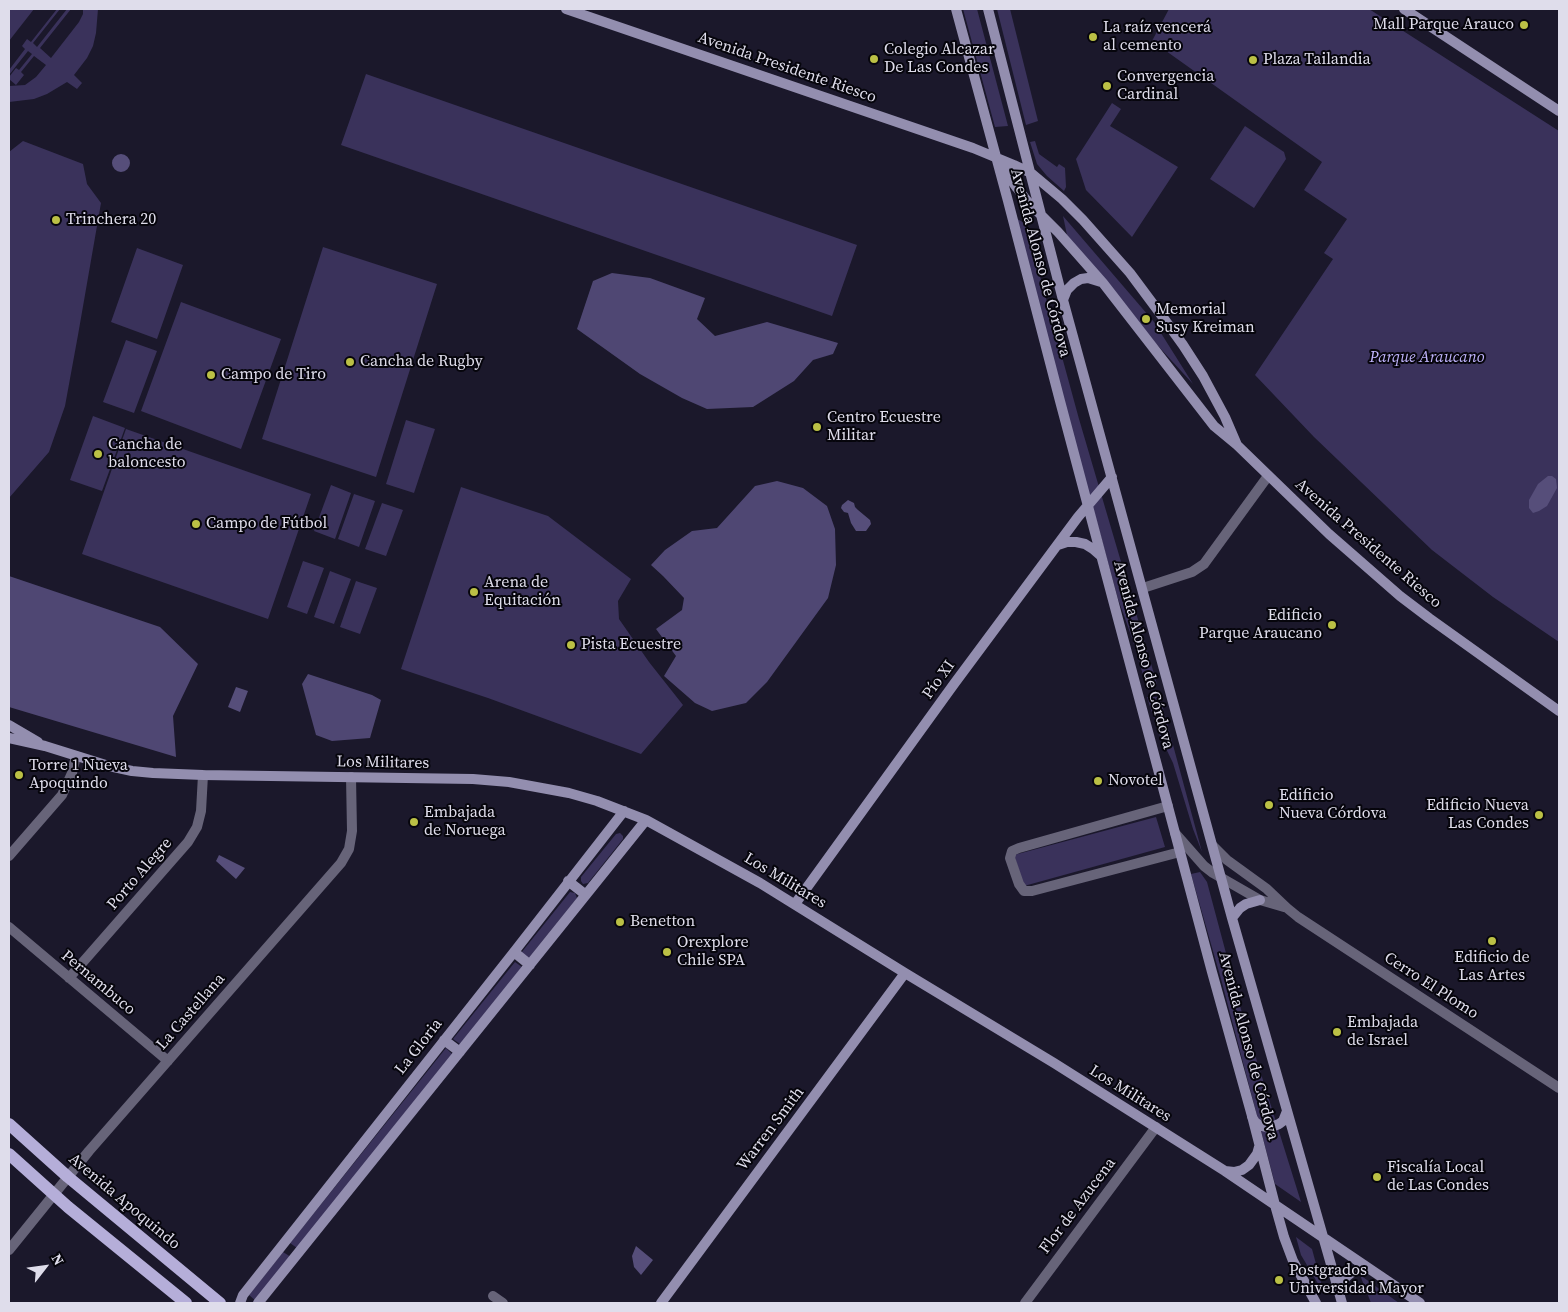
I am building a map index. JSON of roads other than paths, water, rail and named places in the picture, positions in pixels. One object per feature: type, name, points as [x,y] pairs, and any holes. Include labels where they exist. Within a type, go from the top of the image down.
[{"type":"main road","name":"Avenida Presidente Riesco","points":[[566,9],[859,108],[972,148],[1031,173],[1083,220],[1130,273],[1183,345],[1203,376],[1237,444]]},
{"type":"main road","name":"Avenida Alonso de Córdova","points":[[956,9],[997,158],[1087,506],[1275,1205],[1293,1261],[1316,1303]]},
{"type":"main road","name":"Avenida Alonso de Córdova","points":[[988,9],[1063,300],[1232,918],[1341,1298]]},
{"type":"main road","points":[[1404,9],[1559,112]]},
{"type":"main road","name":"Avenida Presidente Riesco","points":[[997,158],[1017,188],[1103,283],[1214,426],[1237,444],[1341,545],[1400,596],[1559,711]]},
{"type":"main road","points":[[1063,300],[1068,290],[1081,279],[1096,279],[1103,283]]},
{"type":"main road","name":"Pío XI","points":[[795,904],[954,684],[1087,506],[1112,477]]},
{"type":"main road","points":[[1058,544],[1067,542],[1085,544],[1101,556]]},
{"type":"main road","name":"Los Militares","points":[[9,724],[45,746]]},
{"type":"main road","name":"Los Militares","points":[[9,738],[45,746],[109,766],[132,771],[203,775],[473,779],[509,782],[569,793],[624,811],[646,820],[725,862],[1054,1063],[1225,1172],[1420,1303]]},
{"type":"main road","name":"La Gloria","points":[[240,1303],[243,1294],[624,811]]},
{"type":"main road","points":[[258,1303],[646,820]]},
{"type":"main road","points":[[568,881],[586,895]]},
{"type":"main road","points":[[1232,918],[1246,904],[1260,900]]},
{"type":"main road","points":[[514,952],[530,965]]},
{"type":"main road","name":"Warren Smith","points":[[661,1303],[905,973]]},
{"type":"main road","points":[[444,1040],[460,1052]]},
{"type":"main road","points":[[1252,1116],[1259,1125],[1269,1128],[1283,1121],[1287,1111]]},
{"type":"main road","name":"Avenida Apoquindo","points":[[9,1124],[68,1177],[220,1303]]},
{"type":"main road","points":[[1225,1172],[1242,1170],[1249,1165],[1257,1154],[1259,1147]]},
{"type":"main road","points":[[9,1154],[54,1194],[186,1303]]},
{"type":"main road","points":[[284,1244],[287,1252],[296,1255]]},
{"type":"main road","points":[[1341,1298],[1341,1285],[1345,1278],[1360,1269],[1369,1269]]},
{"type":"street","points":[[1142,588],[1192,572],[1204,564],[1268,476]]},
{"type":"street","points":[[9,856],[62,795],[72,773],[76,756]]},
{"type":"street","name":"Porto Alegre","points":[[69,978],[188,842],[197,827],[199,819],[203,775]]},
{"type":"street","name":"La Castellana","points":[[9,1250],[68,1177],[341,863],[349,849],[352,831],[351,777]]},
{"type":"street","points":[[1168,806],[1019,848],[1012,852],[1010,858],[1019,884],[1024,891],[1032,892],[1180,852]]},
{"type":"street","name":"Cerro El Plomo","points":[[1175,834],[1204,866],[1222,879],[1260,900],[1286,908]]},
{"type":"street","name":"Cerro El Plomo","points":[[1213,846],[1227,860],[1267,889],[1286,908],[1559,1088]]},
{"type":"street","name":"Pernambuco","points":[[9,927],[168,1061]]},
{"type":"street","name":"Flor de Azucena","points":[[1025,1303],[1156,1127]]},
{"type":"street","points":[[493,1296],[503,1303]]},
{"type":"place","name":"Mall Parque Arauco","points":[[1524,25]]},
{"type":"place","name":"La raíz vencerá al cemento","points":[[1093,37]]},
{"type":"place","name":"Colegio Alcazar De Las Condes","points":[[874,59]]},
{"type":"place","name":"Plaza Tailandia","points":[[1253,60]]},
{"type":"place","name":"Convergencia Cardinal","points":[[1107,86]]},
{"type":"place","name":"Trinchera 20","points":[[56,220]]},
{"type":"place","name":"Memorial Susy Kreiman","points":[[1146,319]]},
{"type":"place","name":"Cancha de Rugby","points":[[350,362]]},
{"type":"place","name":"Campo de Tiro","points":[[211,375]]},
{"type":"place","name":"Centro Ecuestre Militar","points":[[817,427]]},
{"type":"place","name":"Cancha de baloncesto","points":[[98,454]]},
{"type":"place","name":"Campo de Fútbol","points":[[196,524]]},
{"type":"place","name":"Arena de Equitación","points":[[474,592]]},
{"type":"place","name":"Edificio Parque Araucano","points":[[1332,625]]},
{"type":"place","name":"Pista Ecuestre","points":[[571,645]]},
{"type":"place","name":"Torre 1 Nueva Apoquindo","points":[[19,775]]},
{"type":"place","name":"Novotel","points":[[1098,781]]},
{"type":"place","name":"Edificio Nueva Córdova","points":[[1269,805]]},
{"type":"place","name":"Edificio Nueva Las Condes","points":[[1539,815]]},
{"type":"place","name":"Embajada de Noruega","points":[[414,822]]},
{"type":"place","name":"Benetton","points":[[620,922]]},
{"type":"place","name":"Edificio de Las Artes","points":[[1492,941]]},
{"type":"place","name":"Orexplore Chile SPA","points":[[667,952]]},
{"type":"place","name":"Embajada de Israel","points":[[1337,1032]]},
{"type":"place","name":"Fiscalía Local de Las Condes","points":[[1377,1177]]},
{"type":"place","name":"Postgrados Universidad Mayor","points":[[1279,1280]]},
{"type":"park label","name":"Parque Araucano","points":[[1427,358]]}]
